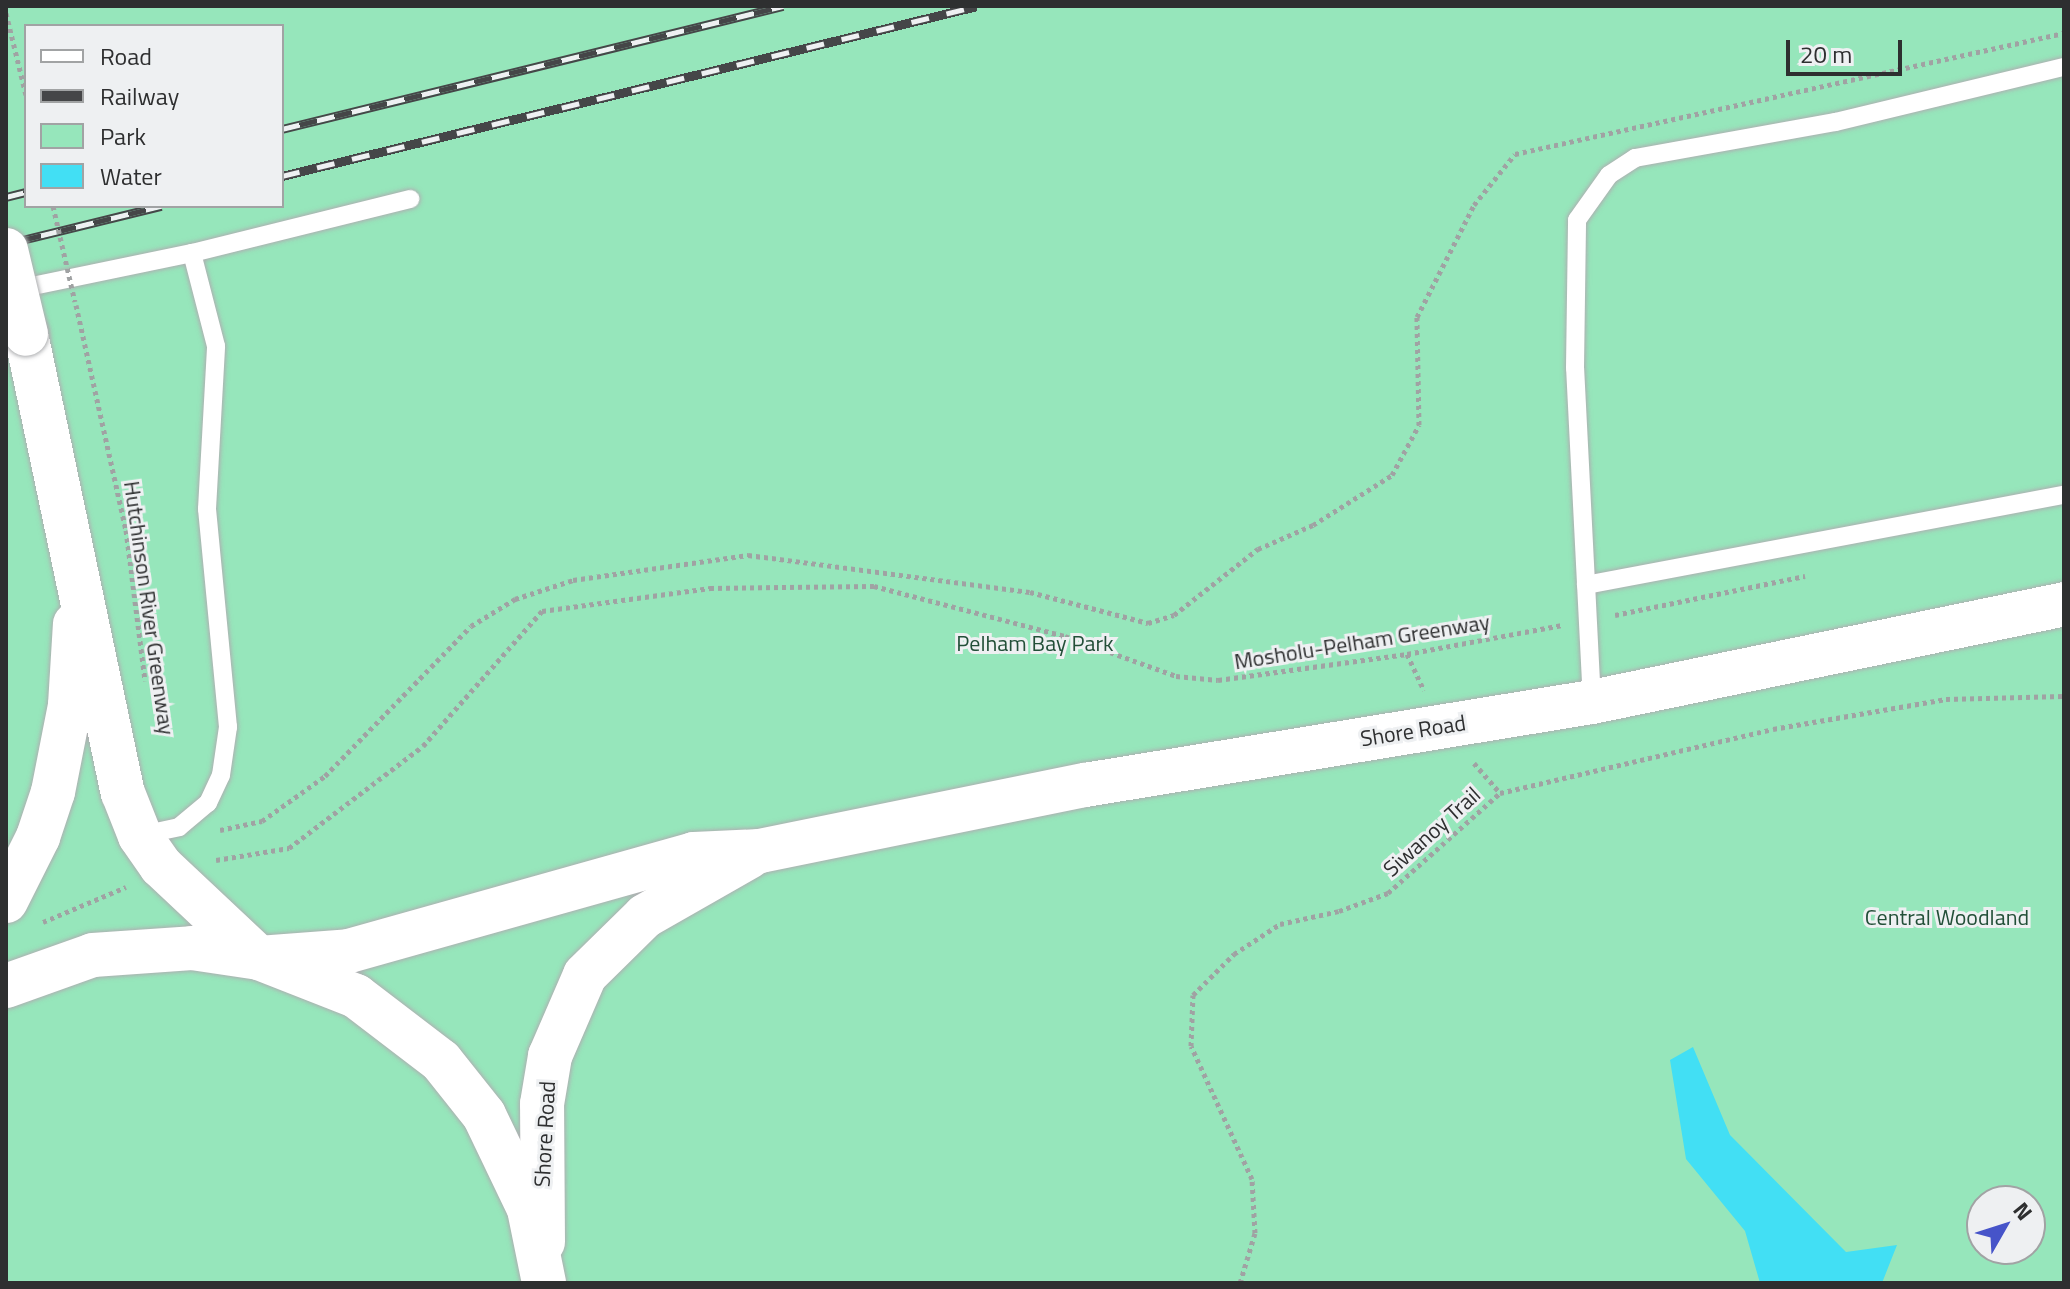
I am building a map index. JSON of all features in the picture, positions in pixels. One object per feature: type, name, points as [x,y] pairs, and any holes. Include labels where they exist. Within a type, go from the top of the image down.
[{"type":"main road","points":[[6,250],[118,776],[159,831],[161,866],[259,958]]},
{"type":"main road","points":[[23,912],[38,837],[60,763],[70,705],[76,578]]},
{"type":"main road","name":"Shore Road","points":[[259,958],[349,951],[694,854],[760,851],[1085,785],[1592,702],[2064,604]]},
{"type":"main road","name":"Shore Road","points":[[544,1280],[542,1104],[550,1056],[571,1002],[585,975],[620,934],[760,851]]},
{"type":"main road","points":[[6,986],[57,965],[124,950],[192,948],[259,958],[356,996],[441,1061],[502,1145],[529,1209],[544,1280]]},
{"type":"lane","points":[[1592,702],[1575,368],[1577,220],[1609,175],[1635,158],[1836,122],[2064,67]]},
{"type":"lane","points":[[6,291],[192,253],[410,199]]},
{"type":"lane","points":[[159,831],[208,803],[215,789],[228,727],[207,509],[216,346],[192,253]]},
{"type":"lane","points":[[1586,585],[2064,495]]},
{"type":"path","points":[[6,13],[24,87]]},
{"type":"path","points":[[159,831],[229,830],[262,821],[325,776],[471,626],[515,599],[573,580],[748,555],[1015,590],[1148,623],[1174,615],[1258,549],[1313,525],[1392,475],[1419,425],[1417,317],[1474,205],[1515,154],[2064,33]]},
{"type":"path","name":"Hutchinson River Greenway","points":[[53,208],[126,530],[146,686]]},
{"type":"path","name":"Mosholu-Pelham Greenway","points":[[159,831],[207,863],[289,848],[423,746],[542,611],[710,588],[874,586],[1065,636],[1176,676],[1218,680],[1377,659],[1822,573]]},
{"type":"path","name":"Siwanoy Trail","points":[[1240,1283],[1255,1233],[1252,1179],[1191,1046],[1193,995],[1234,954],[1280,924],[1339,911],[1388,893],[1500,793],[1773,729],[1946,699],[2064,696]]},
{"type":"path","points":[[23,912],[134,884]]},
{"type":"green space","name":"Pelham Bay Park","points":[[6,6],[2064,6],[2064,1283],[6,1283]]},
{"type":"water","points":[[1693,1047],[1730,1135],[1846,1252],[1897,1245],[1882,1283],[1760,1283],[1745,1231],[1686,1159],[1670,1060]]},
{"type":"railway","points":[[284,129],[783,6]]},
{"type":"railway","points":[[284,176],[977,6]]},
{"type":"railway","points":[[6,197],[24,192]]},
{"type":"railway","points":[[6,244],[153,208]]},
{"type":"park label","name":"Central Woodland","points":[[1947,918]]}]
